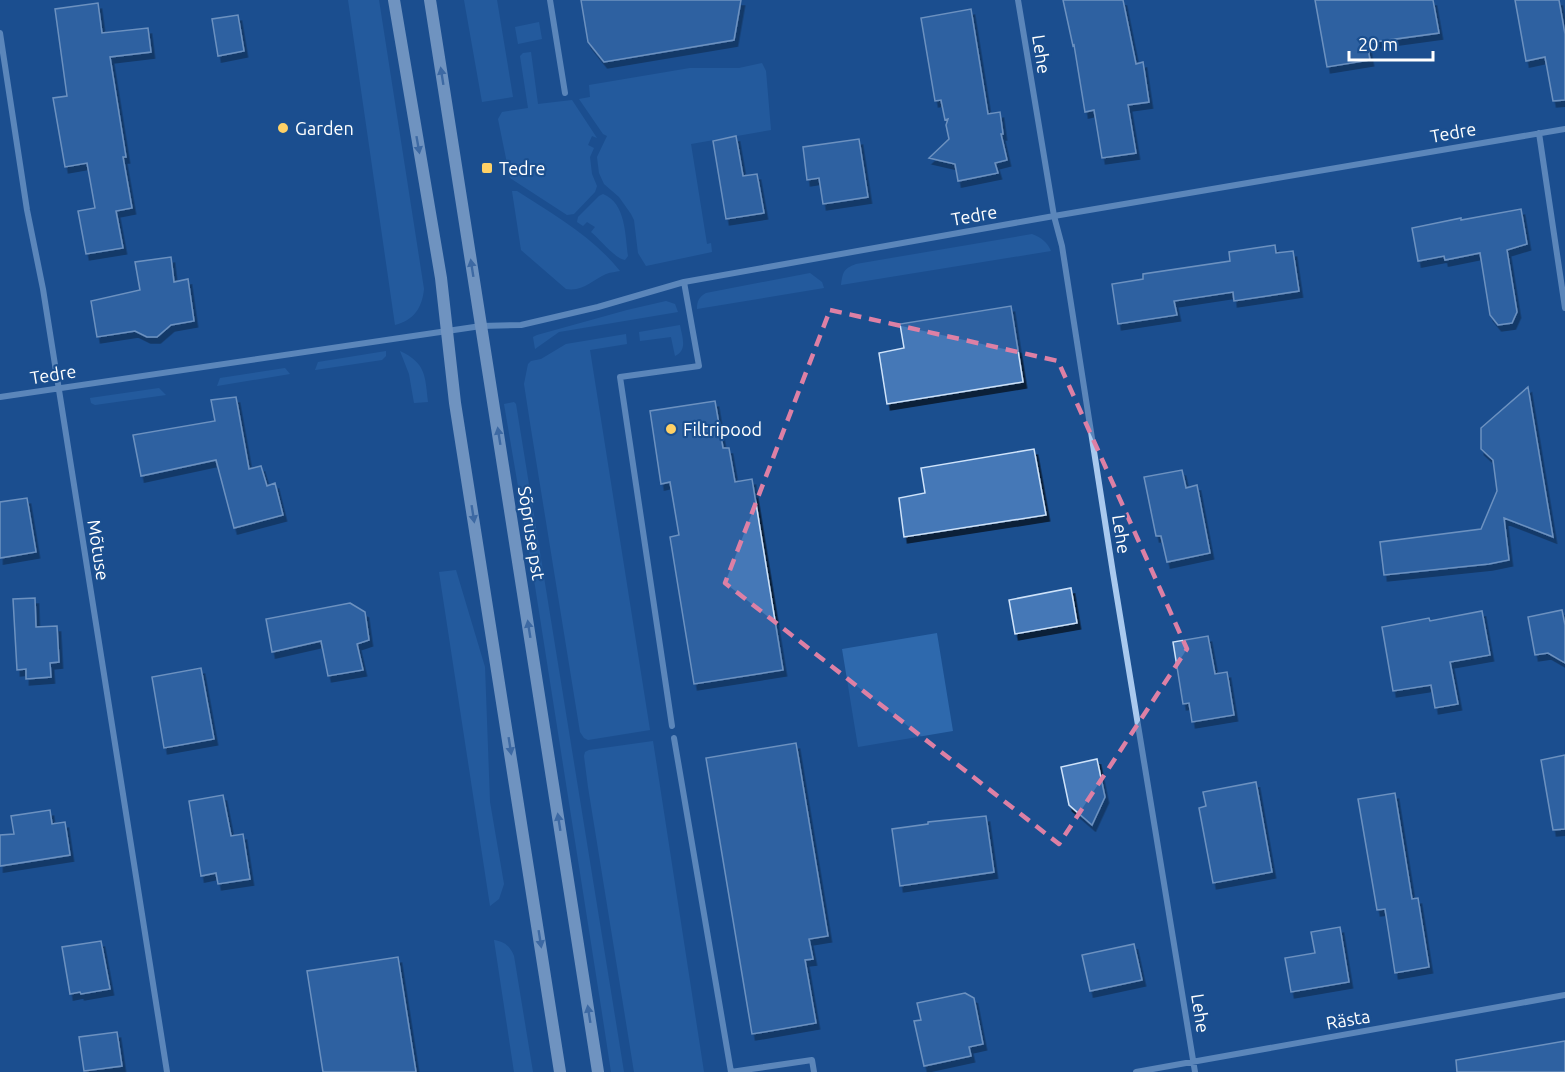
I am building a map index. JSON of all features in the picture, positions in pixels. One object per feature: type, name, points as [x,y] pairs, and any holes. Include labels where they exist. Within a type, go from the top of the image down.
[{"type":"main road","points":[[394,0],[441,278],[455,403],[560,1072]]},
{"type":"main road","name":"Sõpruse pst","points":[[430,0],[598,1072]]},
{"type":"street","points":[[550,0],[565,93]]},
{"type":"street","name":"Lehe","points":[[1018,0],[1054,216],[1062,246],[1113,573],[1196,1072]]},
{"type":"street","name":"Mõtuse","points":[[0,33],[26,202],[43,289],[167,1072]]},
{"type":"street","name":"Tedre","points":[[0,397],[481,326],[521,325],[598,307],[684,282],[1565,129]]},
{"type":"street","points":[[1539,133],[1565,308]]},
{"type":"street","points":[[672,726],[620,377],[699,366],[684,282]]},
{"type":"street","points":[[674,738],[731,1072],[812,1060],[814,1072]]},
{"type":"street","name":"Rästa","points":[[1136,1072],[1565,995]]},
{"type":"highlighted area","points":[[830,310],[1058,361],[1187,649],[1059,844],[725,583]]},
{"type":"shaded area","points":[[348,0],[379,0],[424,289],[416,312],[407,320],[395,325]]},
{"type":"shaded area","points":[[464,0],[497,0],[513,97],[482,102]]},
{"type":"shaded area","points":[[539,22],[542,39],[518,44],[515,27]]},
{"type":"shaded area","points":[[531,52],[538,104],[572,100],[597,138],[592,136],[588,145],[594,148],[590,157],[592,174],[597,186],[595,192],[574,214],[567,215],[510,178],[498,119],[502,112],[528,108],[520,56]]},
{"type":"shaded area","points":[[762,63],[766,71],[771,130],[691,144],[707,244],[711,243],[712,252],[646,266],[638,253],[634,220],[631,214],[619,197],[604,184],[599,173],[597,157],[607,136],[603,134],[579,99],[590,97],[589,85],[690,68],[739,68]]},
{"type":"shaded area","points":[[512,191],[517,191],[572,227],[609,258],[620,271],[606,274],[577,289],[566,289],[521,250]]},
{"type":"shaded area","points":[[603,194],[611,198],[623,220],[628,256],[625,260],[612,252],[591,232],[595,227],[587,222],[583,226],[577,222],[578,217]]},
{"type":"shaded area","points":[[1032,234],[1044,241],[1051,251],[841,285],[844,272],[856,264]]},
{"type":"shaded area","points":[[810,273],[822,282],[824,288],[697,309],[699,300],[706,293]]},
{"type":"shaded area","points":[[666,301],[675,304],[678,312],[559,332],[535,349],[533,337],[537,335]]},
{"type":"shaded area","points":[[680,325],[683,347],[675,356],[671,337],[640,341],[639,332]]},
{"type":"shaded area","points":[[626,334],[627,344],[590,350],[650,730],[588,740],[580,732],[524,384],[528,364],[531,361],[541,359],[566,344]]},
{"type":"shaded area","points":[[386,351],[386,356],[382,360],[315,370],[318,362]]},
{"type":"shaded area","points":[[400,351],[415,360],[423,371],[428,402],[414,403],[409,374]]},
{"type":"shaded area","points":[[285,368],[290,374],[217,386],[220,378]]},
{"type":"shaded area","points":[[159,388],[166,395],[95,405],[91,403],[90,398]]},
{"type":"shaded area","points":[[514,402],[624,1072],[611,1072],[535,586],[504,404]]},
{"type":"shaded area","points":[[456,570],[485,667],[490,802],[504,884],[499,899],[490,906],[439,572]]},
{"type":"shaded area","points":[[937,633],[953,731],[858,747],[842,649]]},
{"type":"shaded area","points":[[653,741],[704,1072],[634,1072],[588,787],[585,752]]},
{"type":"shaded area","points":[[494,940],[507,945],[514,956],[533,1072],[514,1072]]},
{"type":"building","points":[[581,0],[741,0],[734,40],[604,62],[588,42]]},
{"type":"building","points":[[1063,0],[1123,0],[1136,64],[1143,62],[1149,102],[1128,105],[1136,153],[1102,158],[1094,110],[1085,112],[1074,45]]},
{"type":"building","points":[[1315,0],[1433,0],[1439,33],[1367,43],[1370,60],[1327,67]]},
{"type":"building","points":[[1515,0],[1559,0],[1565,34],[1565,100],[1553,101],[1545,57],[1526,61]]},
{"type":"building","points":[[98,3],[102,33],[148,28],[151,52],[110,57],[132,208],[116,211],[123,248],[86,254],[78,211],[95,208],[87,163],[65,167],[53,98],[67,96],[55,9]]},
{"type":"building","points":[[971,9],[988,114],[1000,112],[1003,134],[1001,134],[1007,160],[995,163],[998,173],[958,181],[955,164],[929,158],[949,139],[946,125],[948,119],[945,120],[941,100],[935,101],[921,18]]},
{"type":"building","points":[[238,15],[244,51],[218,56],[212,19]]},
{"type":"building","points":[[736,136],[743,176],[757,174],[764,213],[726,219],[713,141]]},
{"type":"building","points":[[859,139],[868,197],[823,204],[819,178],[807,180],[803,147]]},
{"type":"building","points":[[1521,209],[1527,244],[1507,250],[1517,312],[1512,323],[1498,325],[1490,315],[1480,253],[1445,260],[1444,256],[1418,261],[1412,228]]},
{"type":"building","points":[[1275,245],[1276,253],[1293,251],[1299,291],[1234,301],[1233,292],[1174,301],[1177,315],[1118,324],[1112,284],[1143,279],[1143,274],[1230,261],[1229,252]]},
{"type":"building","points":[[171,257],[174,282],[188,279],[194,321],[171,325],[157,337],[147,337],[135,331],[97,337],[91,301],[140,290],[135,262]]},
{"type":"building","points":[[1011,306],[1023,382],[887,404],[879,353],[904,348],[900,324]]},
{"type":"building","points":[[1528,387],[1553,537],[1504,518],[1509,560],[1384,575],[1380,542],[1481,529],[1497,491],[1493,460],[1481,449],[1481,428]]},
{"type":"building","points":[[236,397],[249,469],[261,466],[267,486],[275,483],[283,515],[234,528],[216,460],[141,476],[133,435],[215,421],[211,400]]},
{"type":"building","points":[[715,401],[723,448],[729,448],[735,482],[752,479],[783,670],[694,684],[670,537],[679,535],[670,482],[661,484],[650,411]]},
{"type":"building","points":[[1034,449],[1046,515],[904,537],[899,498],[925,493],[921,468]]},
{"type":"building","points":[[1182,470],[1186,488],[1197,485],[1210,553],[1167,562],[1161,536],[1156,536],[1144,477]]},
{"type":"building","points":[[27,498],[36,552],[0,558],[0,502]]},
{"type":"building","points":[[1071,588],[1077,623],[1015,634],[1009,600]]},
{"type":"building","points":[[35,598],[36,627],[57,626],[59,662],[50,663],[51,677],[26,679],[26,669],[17,670],[13,599]]},
{"type":"building","points":[[350,603],[365,612],[369,640],[357,644],[363,670],[328,676],[321,641],[272,652],[266,619]]},
{"type":"building","points":[[1562,610],[1565,625],[1565,663],[1548,653],[1535,655],[1528,617]]},
{"type":"building","points":[[1482,611],[1490,655],[1450,662],[1458,704],[1435,708],[1431,685],[1393,691],[1382,627]]},
{"type":"building","points":[[1208,636],[1215,674],[1227,672],[1234,715],[1192,722],[1189,703],[1183,704],[1173,642]]},
{"type":"building","points":[[201,668],[214,739],[164,748],[152,677]]},
{"type":"building","points":[[796,743],[828,936],[809,939],[813,959],[805,960],[816,1023],[752,1034],[706,758]]},
{"type":"building","points":[[1565,755],[1565,829],[1553,830],[1541,760]]},
{"type":"building","points":[[1097,759],[1105,797],[1092,825],[1069,805],[1061,767]]},
{"type":"building","points":[[1256,782],[1272,872],[1213,883],[1199,808],[1206,806],[1203,792]]},
{"type":"building","points":[[1395,793],[1412,899],[1418,898],[1429,967],[1395,973],[1385,909],[1377,910],[1358,799]]},
{"type":"building","points":[[223,795],[231,836],[243,834],[250,879],[218,884],[216,873],[201,876],[189,801]]},
{"type":"building","points":[[50,810],[52,824],[65,822],[70,855],[0,866],[0,835],[14,834],[11,816]]},
{"type":"building","points":[[986,816],[994,872],[900,886],[892,829],[928,824],[928,822]]},
{"type":"building","points":[[1340,927],[1349,982],[1291,992],[1285,958],[1315,953],[1311,932]]},
{"type":"building","points":[[101,941],[110,989],[70,994],[62,947]]},
{"type":"building","points":[[1134,944],[1142,980],[1090,991],[1082,955]]},
{"type":"building","points":[[398,957],[416,1072],[323,1072],[307,971]]},
{"type":"building","points":[[965,993],[974,998],[983,1044],[969,1047],[971,1056],[924,1066],[914,1021],[921,1020],[917,1003]]},
{"type":"building","points":[[117,1032],[122,1066],[84,1071],[79,1037]]},
{"type":"building","points":[[1565,1041],[1565,1072],[1457,1072],[1456,1060]]},
{"type":"place","name":"Garden","points":[[283,128]]},
{"type":"place","name":"Tedre","points":[[487,168]]},
{"type":"place","name":"Filtripood","points":[[671,429]]}]
